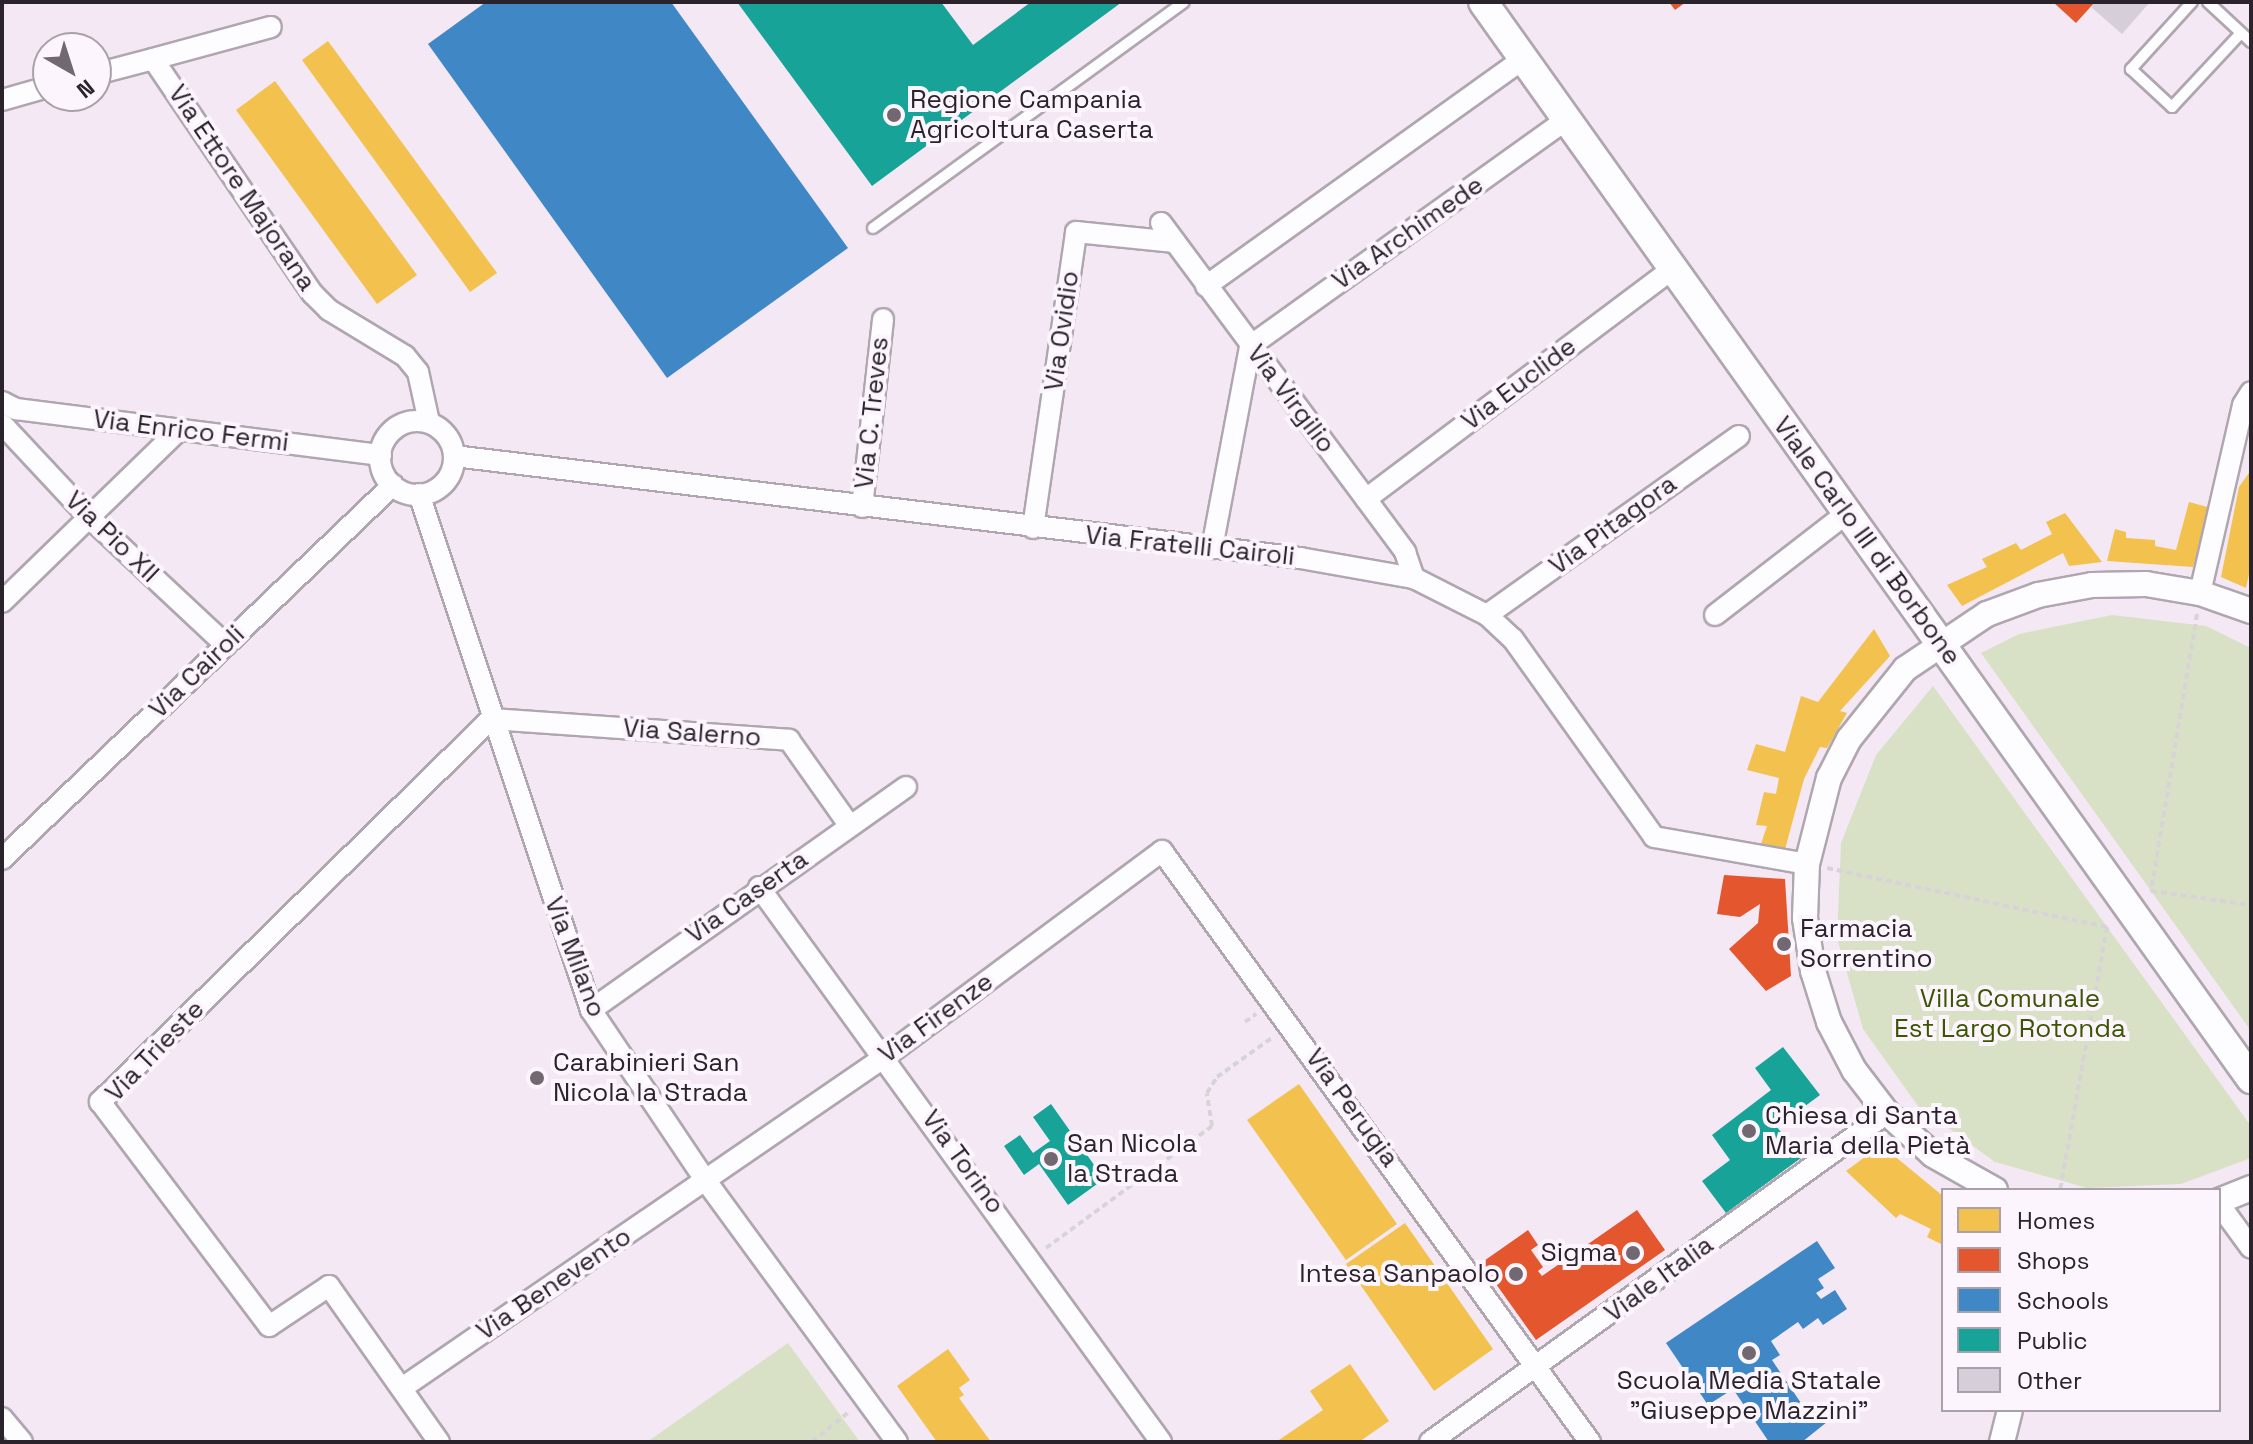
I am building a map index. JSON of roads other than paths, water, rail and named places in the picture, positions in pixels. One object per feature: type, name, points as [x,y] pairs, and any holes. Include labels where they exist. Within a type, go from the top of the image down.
[{"type":"main road","name":"Viale Carlo III di Borbone","points":[[1483,2],[2251,1079]]},
{"type":"street","name":"Via Ettore Majorana","points":[[112,70],[271,27]]},
{"type":"street","name":"Via Ettore Majorana","points":[[153,59],[313,294],[329,310],[405,356],[418,372],[429,422]]},
{"type":"street","points":[[1206,286],[1523,59]]},
{"type":"street","points":[[2,100],[32,92]]},
{"type":"street","name":"Via Archimede","points":[[1250,346],[1566,120]]},
{"type":"street","name":"Via Virgilio","points":[[1161,223],[1405,552],[1414,578]]},
{"type":"street","name":"Via Ovidio","points":[[1033,528],[1076,232],[1174,242]]},
{"type":"street","name":"Via Euclide","points":[[1366,499],[1672,269]]},
{"type":"street","name":"Via C. Treves","points":[[862,507],[883,319]]},
{"type":"street","points":[[1212,548],[1250,346]]},
{"type":"street","points":[[2200,593],[2243,405],[2251,392]]},
{"type":"street","name":"Via Enrico Fermi","points":[[2,402],[16,409],[381,455]]},
{"type":"street","points":[[429,422],[447,435],[454,456],[445,482],[419,494],[393,485],[383,471],[381,455],[384,442],[403,424],[429,422]]},
{"type":"street","name":"Via Pio XII","points":[[2,424],[88,516],[226,645]]},
{"type":"street","points":[[2,602],[180,429]]},
{"type":"street","name":"Via Pitagora","points":[[1487,615],[1739,436]]},
{"type":"street","name":"Via Fratelli Cairoli","points":[[454,456],[1212,548],[1414,578],[1487,615],[1513,639],[1654,837],[1807,864]]},
{"type":"street","name":"Via Cairoli","points":[[2,859],[393,485]]},
{"type":"street","name":"Via Milano","points":[[419,494],[491,719],[591,1010],[706,1181],[897,1442]]},
{"type":"street","points":[[1715,615],[1847,513]]},
{"type":"street","points":[[1991,1188],[1933,1155],[1887,1113],[1854,1070],[1825,1010],[1805,918],[1807,864],[1829,778],[1849,739],[1905,669],[1940,641],[1987,614],[2038,595],[2092,585],[2146,584],[2200,593],[2251,611]]},
{"type":"street","name":"Via Salerno","points":[[491,719],[789,740],[850,826]]},
{"type":"street","name":"Via Trieste","points":[[439,1442],[329,1286],[269,1326],[100,1102],[491,719]]},
{"type":"street","name":"Via Caserta","points":[[591,1010],[759,887],[906,787]]},
{"type":"street","name":"Via Perugia","points":[[1162,851],[1291,1024],[1590,1442]]},
{"type":"street","name":"Via Firenze","points":[[706,1181],[886,1056],[1162,851]]},
{"type":"street","name":"Via Torino","points":[[759,887],[886,1056],[1161,1442]]},
{"type":"street","name":"Viale Italia","points":[[1430,1442],[1887,1113]]},
{"type":"street","name":"Via Benevento","points":[[402,1388],[706,1181]]},
{"type":"street","points":[[2221,1201],[2251,1188]]},
{"type":"street","points":[[2221,1205],[2251,1248]]},
{"type":"street","points":[[2002,1442],[2010,1412]]},
{"type":"street","points":[[3,1418],[10,1442]]},
{"type":"street","points":[[3,1418],[22,1442]]},
{"type":"lane","points":[[873,228],[1184,2]]},
{"type":"lane","points":[[2192,2],[2131,69],[2172,107],[2241,33]]},
{"type":"lane","points":[[2208,2],[2251,42]]},
{"type":"place","name":"Regione Campania Agricoltura Caserta","points":[[894,115]]},
{"type":"place","name":"Farmacia Sorrentino","points":[[1784,944]]},
{"type":"place","name":"Carabinieri San Nicola la Strada","points":[[537,1078]]},
{"type":"place","name":"Chiesa di Santa Maria della Pietà","points":[[1749,1131]]},
{"type":"place","name":"San Nicola la Strada","points":[[1051,1159]]},
{"type":"place","name":"Sigma","points":[[1633,1253]]},
{"type":"place","name":"Intesa Sanpaolo","points":[[1516,1274]]},
{"type":"place","name":"Scuola Media Statale \"Giuseppe Mazzini\"","points":[[1749,1353]]},
{"type":"park label","name":"Villa Comunale Est Largo Rotonda","points":[[2010,1014]]}]
